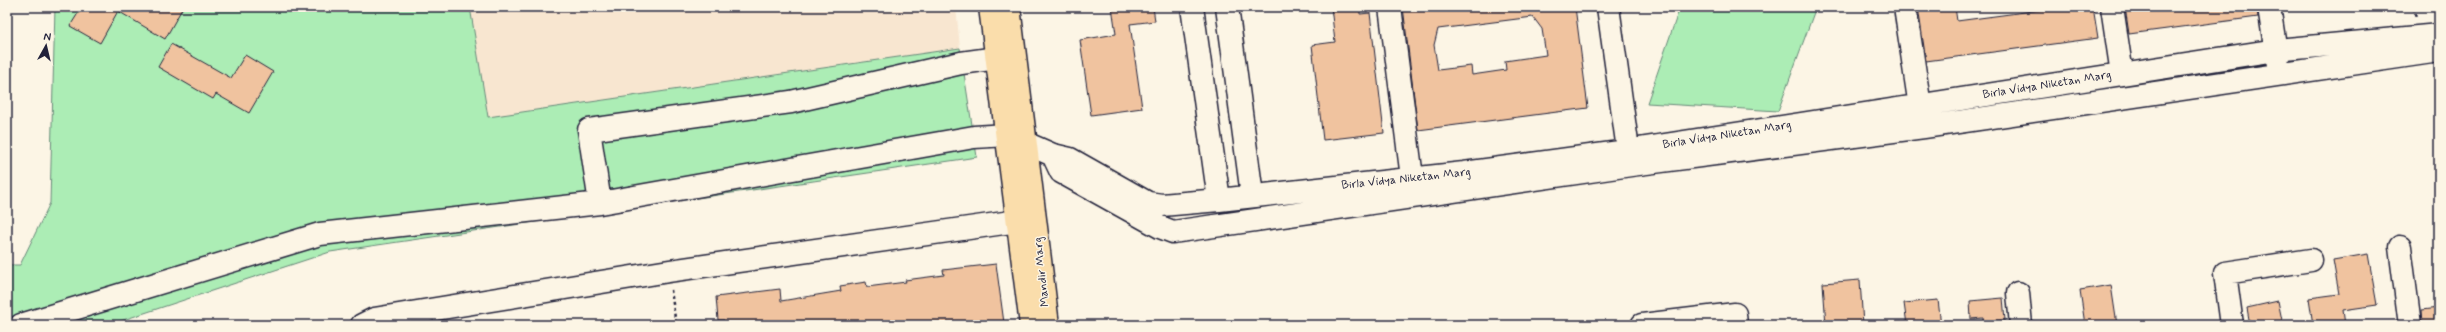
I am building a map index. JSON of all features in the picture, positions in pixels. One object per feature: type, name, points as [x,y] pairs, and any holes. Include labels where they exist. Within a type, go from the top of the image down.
[{"type":"main road","points":[[990,7],[1007,135],[1022,182],[1027,220]]},
{"type":"main road","points":[[1009,7],[1026,144],[1022,182]]},
{"type":"main road","name":"Mandir Marg","points":[[1027,220],[1031,325]]},
{"type":"main road","name":"Mandir Marg","points":[[1027,220],[1048,325]]},
{"type":"street","points":[[1192,7],[1219,200]]},
{"type":"street","points":[[1227,7],[1252,195]]},
{"type":"street","points":[[1390,7],[1414,188]]},
{"type":"street","points":[[1608,7],[1629,158]]},
{"type":"street","points":[[1905,7],[1919,105],[1924,127]]},
{"type":"street","points":[[2112,7],[2122,74]]},
{"type":"street","points":[[2269,7],[2280,74]]},
{"type":"street","name":"Birla Vidya Niketan Marg","points":[[1629,158],[1919,105],[2276,50],[2439,35]]},
{"type":"street","points":[[1053,155],[1061,172],[1160,227],[1173,232],[1414,188],[1629,158],[1924,127],[2439,51]]},
{"type":"street","points":[[600,203],[589,130],[791,102],[961,63],[997,58]]},
{"type":"street","points":[[21,325],[320,234],[600,203],[974,137],[1007,135]]},
{"type":"street","name":"Birla Vidya Niketan Marg","points":[[1007,135],[1053,155],[1070,159],[1148,202],[1162,205],[1219,200],[1252,195],[1414,188]]},
{"type":"street","points":[[362,325],[374,319],[422,318],[669,271],[1027,220]]},
{"type":"street","points":[[2400,247],[2410,325]]},
{"type":"street","points":[[2232,325],[2225,273],[2311,260]]},
{"type":"street","points":[[2018,293],[2021,325]]},
{"type":"street","points":[[1642,325],[1735,314],[1736,325]]},
{"type":"path","points":[[669,271],[676,325]]},
{"type":"shaded area","points":[[470,7],[956,7],[960,48],[488,117]]},
{"type":"green space","points":[[55,7],[470,7],[488,117],[960,48],[977,157],[330,252],[108,325],[7,325],[7,265],[20,265],[50,203]]},
{"type":"green space","points":[[1680,7],[1816,7],[1778,111],[1647,103]]},
{"type":"building","points":[[82,7],[183,7],[165,39],[118,11],[100,43],[70,26]]},
{"type":"building","points":[[1112,7],[1153,7],[1155,21],[1130,24],[1142,108],[1091,115],[1080,40],[1116,34]]},
{"type":"building","points":[[1331,7],[1360,7],[1360,14],[1370,13],[1384,133],[1323,140],[1312,45],[1335,42]]},
{"type":"building","points":[[1403,7],[1575,7],[1588,108],[1418,130]],"holes":[[[1533,17],[1542,29],[1546,55],[1505,61],[1506,70],[1472,75],[1471,66],[1438,70],[1434,45],[1438,29]]]},
{"type":"building","points":[[1918,7],[1955,7],[1957,21],[2040,10],[2040,7],[2093,7],[2098,38],[1926,61]]},
{"type":"building","points":[[2125,7],[2257,7],[2258,17],[2129,34]]},
{"type":"building","points":[[171,44],[231,78],[245,55],[273,72],[249,113],[216,94],[213,99],[158,67]]},
{"type":"building","points":[[2368,254],[2377,305],[2343,310],[2345,325],[2313,325],[2309,298],[2339,294],[2333,260]]},
{"type":"building","points":[[996,264],[1004,323],[984,325],[724,325],[724,320],[718,320],[716,297],[780,289],[781,301],[841,291],[840,286],[866,282],[867,287],[906,282],[905,280],[944,275],[943,270]]},
{"type":"building","points":[[1860,280],[1863,325],[1826,325],[1823,283]]},
{"type":"building","points":[[2111,285],[2117,325],[2085,325],[2080,290]]},
{"type":"building","points":[[2003,298],[2005,320],[1983,322],[1983,318],[1971,319],[1970,301]]},
{"type":"building","points":[[1938,300],[1941,325],[1907,325],[1904,303]]},
{"type":"building","points":[[2278,301],[2283,325],[2250,325],[2247,308]]},
{"type":"building","points":[[2439,308],[2439,325],[2422,325],[2421,310]]}]
